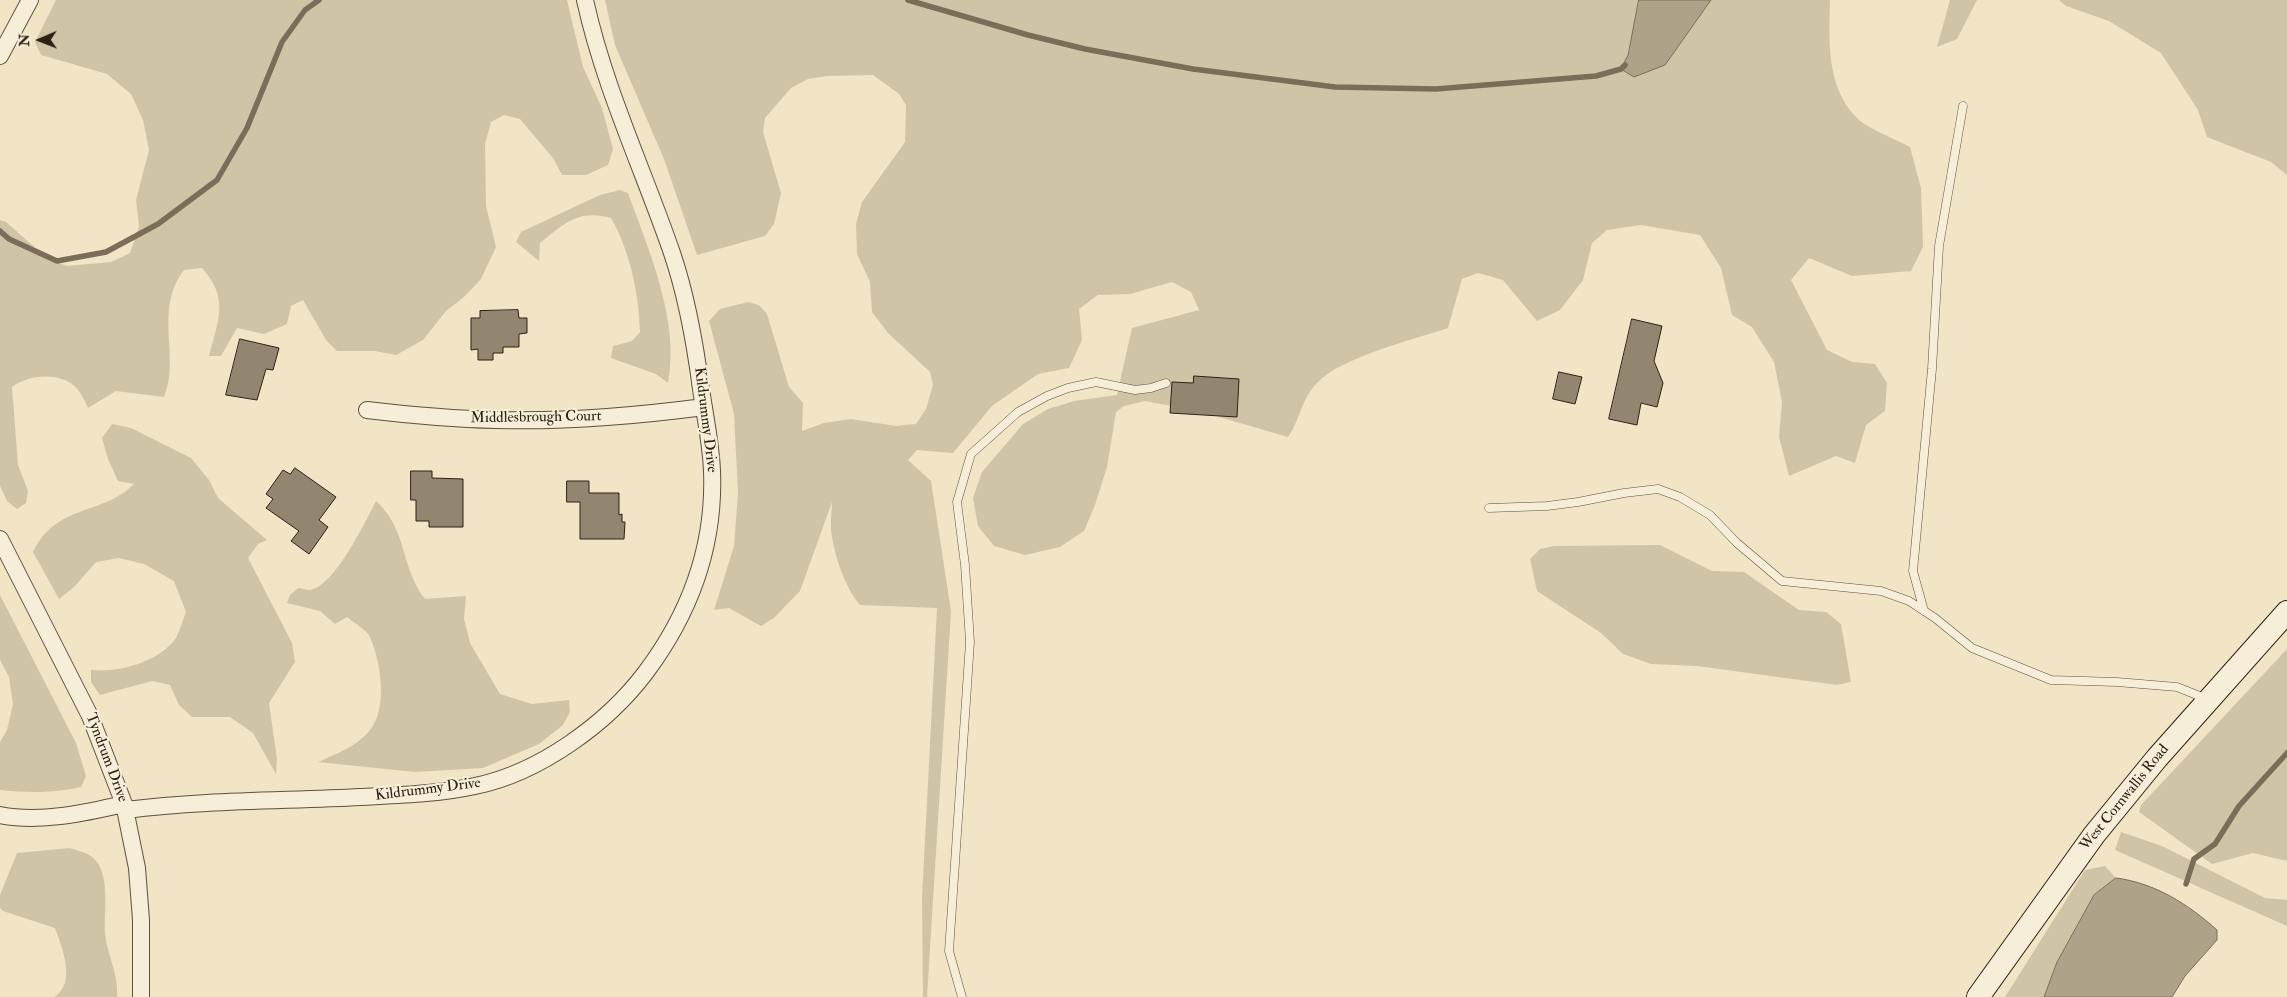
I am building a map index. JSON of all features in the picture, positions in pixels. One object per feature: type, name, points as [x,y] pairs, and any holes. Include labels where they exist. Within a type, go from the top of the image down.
[{"type":"street","points":[[0,56],[30,0]]},
{"type":"street","name":"Kildrummy Drive","points":[[0,815],[18,819],[125,807],[398,795],[462,789],[492,782],[518,772],[589,730],[618,706],[667,643],[693,591],[706,546],[711,515],[712,466],[693,337],[680,277],[604,66],[586,0]]},
{"type":"street","name":"Middlesbrough Court","points":[[367,410],[463,419],[524,420],[620,416],[704,407]]},
{"type":"street","name":"Tyndrum Drive","points":[[0,539],[90,716],[125,807],[137,868],[141,997]]},
{"type":"street","name":"West Cornwallis Road","points":[[1978,997],[2094,835],[2287,612]]},
{"type":"lane","points":[[1924,611],[1913,571],[1932,369],[1939,246],[1963,106]]},
{"type":"lane","points":[[962,997],[949,951],[970,642],[965,565],[957,502],[971,454],[1018,412],[1047,396],[1068,388],[1096,382],[1135,390],[1152,388],[1166,383]]},
{"type":"lane","points":[[1489,508],[1547,506],[1658,489],[1680,498],[1710,515],[1737,543],[1782,581],[1881,591],[1909,601],[1972,648],[2051,680],[2117,682],[2177,687],[2209,700]]},
{"type":"shaded area","points":[[56,0],[567,0],[583,67],[602,108],[613,149],[608,165],[586,175],[562,175],[553,158],[520,119],[504,115],[491,122],[485,144],[486,206],[496,247],[481,279],[464,297],[446,311],[423,340],[396,355],[375,351],[337,351],[326,340],[303,300],[291,306],[287,324],[264,334],[237,328],[221,356],[209,356],[218,321],[219,300],[211,279],[202,268],[184,270],[175,285],[170,301],[170,366],[164,397],[116,391],[88,408],[82,396],[71,383],[53,377],[31,378],[12,387],[18,465],[28,491],[26,503],[17,509],[7,501],[0,486],[0,220],[6,222],[48,259],[67,266],[111,262],[130,253],[139,227],[136,200],[149,150],[143,120],[131,94],[107,74],[41,55],[35,42]]},
{"type":"shaded area","points":[[605,0],[1830,0],[1831,62],[1839,91],[1846,105],[1860,121],[1910,147],[1921,188],[1923,247],[1911,271],[1852,276],[1809,258],[1791,280],[1827,350],[1852,362],[1875,364],[1887,383],[1885,411],[1866,425],[1855,463],[1836,456],[1789,476],[1779,437],[1782,402],[1774,362],[1752,327],[1732,315],[1721,268],[1700,235],[1641,225],[1607,230],[1592,243],[1583,280],[1560,310],[1537,321],[1503,280],[1478,273],[1462,279],[1448,328],[1378,350],[1342,365],[1328,374],[1317,383],[1307,396],[1288,437],[1202,412],[1145,401],[1124,406],[1116,412],[1107,467],[1095,505],[1084,531],[1060,547],[1025,555],[994,546],[978,526],[973,498],[982,472],[1023,424],[1048,409],[1074,401],[1117,395],[1132,328],[1199,310],[1191,292],[1172,282],[1130,294],[1098,295],[1079,309],[1082,340],[1069,368],[1038,374],[992,406],[953,453],[917,450],[908,460],[931,481],[951,611],[927,997],[923,997],[922,898],[937,608],[860,605],[849,589],[837,559],[831,529],[832,502],[800,591],[774,618],[761,626],[729,608],[714,610],[734,546],[738,493],[734,414],[709,321],[720,309],[748,302],[759,305],[767,314],[789,387],[803,403],[802,431],[824,423],[851,419],[896,426],[916,424],[926,409],[933,385],[930,372],[888,333],[872,312],[870,282],[857,254],[856,224],[862,202],[905,142],[906,105],[899,94],[873,75],[827,76],[808,79],[791,88],[765,118],[763,132],[781,193],[774,224],[765,236],[697,255],[664,159],[615,45]]},
{"type":"shaded area","points":[[1639,0],[1711,0],[1665,65],[1634,77],[1621,69],[1628,55]]},
{"type":"shaded area","points":[[1950,0],[1977,0],[1957,39],[1937,47]]},
{"type":"shaded area","points":[[2059,0],[2287,0],[2287,175],[2271,162],[2207,137],[2198,110],[2161,53],[2109,21],[2066,6]]},
{"type":"shaded area","points":[[620,190],[628,193],[653,262],[666,311],[671,359],[668,383],[656,374],[611,358],[613,346],[632,341],[640,332],[638,303],[632,273],[623,244],[611,218],[590,215],[565,224],[540,243],[539,261],[516,242],[521,232],[600,195]]},
{"type":"shaded area","points":[[112,424],[131,428],[191,458],[209,480],[218,498],[267,540],[258,544],[248,558],[292,643],[295,662],[269,703],[277,759],[276,774],[253,733],[230,717],[192,717],[179,705],[170,685],[152,681],[100,695],[91,682],[91,670],[126,668],[159,654],[176,638],[186,612],[174,581],[144,564],[119,558],[96,562],[74,587],[59,599],[33,552],[43,536],[54,525],[67,517],[108,501],[134,484],[118,481],[108,459],[102,438]]},
{"type":"shaded area","points":[[376,501],[394,524],[411,574],[425,599],[466,596],[464,619],[470,643],[500,694],[532,704],[569,700],[570,712],[563,725],[539,744],[483,768],[415,772],[318,762],[359,741],[370,730],[376,721],[379,710],[381,697],[380,672],[370,637],[347,617],[335,624],[320,611],[287,603],[290,595],[298,588],[310,590],[320,586],[339,566]]},
{"type":"shaded area","points":[[1660,545],[1712,571],[1744,572],[1799,610],[1826,612],[1841,624],[1851,682],[1837,685],[1697,666],[1651,664],[1623,654],[1601,633],[1537,591],[1530,559],[1540,549],[1554,546]]},
{"type":"shaded area","points":[[0,595],[76,743],[86,776],[81,787],[40,792],[0,790],[0,742],[7,730],[13,704],[9,677],[0,660]]},
{"type":"shaded area","points":[[2287,649],[2287,861],[2253,853],[2212,864],[2139,812],[2141,805]]},
{"type":"shaded area","points":[[2121,832],[2162,846],[2265,898],[2287,900],[2287,926],[2115,850]]},
{"type":"shaded area","points":[[70,848],[93,858],[99,865],[102,873],[105,889],[105,933],[115,972],[117,997],[54,997],[61,991],[65,983],[66,974],[64,955],[55,928],[3,911],[0,908],[0,895],[17,853]]},
{"type":"shaded area","points":[[2105,866],[2116,878],[2094,895],[2057,962],[2044,997],[2005,997],[2085,870]]},
{"type":"shaded area","points":[[2116,878],[2144,885],[2183,903],[2217,930],[2217,940],[2185,976],[2172,997],[2044,997],[2057,962],[2094,895]]},
{"type":"building","points":[[518,310],[519,318],[527,318],[527,333],[519,334],[519,347],[503,347],[503,353],[493,353],[493,360],[478,360],[478,349],[471,350],[471,318],[480,318],[480,311]]},
{"type":"building","points":[[1632,319],[1662,326],[1654,361],[1663,383],[1657,407],[1641,403],[1637,425],[1609,419]]},
{"type":"building","points":[[240,339],[279,348],[273,370],[266,369],[257,400],[226,395]]},
{"type":"building","points":[[1559,372],[1582,377],[1575,404],[1553,399]]},
{"type":"building","points":[[1194,376],[1239,379],[1237,417],[1170,413],[1172,382],[1193,383]]},
{"type":"building","points":[[295,468],[336,497],[319,520],[328,527],[309,554],[291,541],[299,531],[266,508],[273,499],[266,494],[283,470],[290,474]]},
{"type":"building","points":[[411,471],[432,471],[432,478],[463,479],[463,527],[429,527],[429,521],[416,521],[416,500],[411,500]]},
{"type":"building","points":[[567,481],[589,481],[589,493],[619,493],[619,515],[622,514],[622,522],[625,522],[624,539],[580,539],[580,502],[567,502]]},
{"type":"waterway","points":[[0,231],[9,239],[57,261],[106,252],[158,224],[217,180],[247,128],[282,42],[305,10],[319,0]]},
{"type":"waterway","points":[[908,0],[1028,35],[1085,49],[1193,69],[1335,87],[1436,89],[1596,76],[1621,69],[1625,65]]},
{"type":"waterway","points":[[2186,884],[2194,859],[2215,844],[2239,806],[2287,753]]}]
